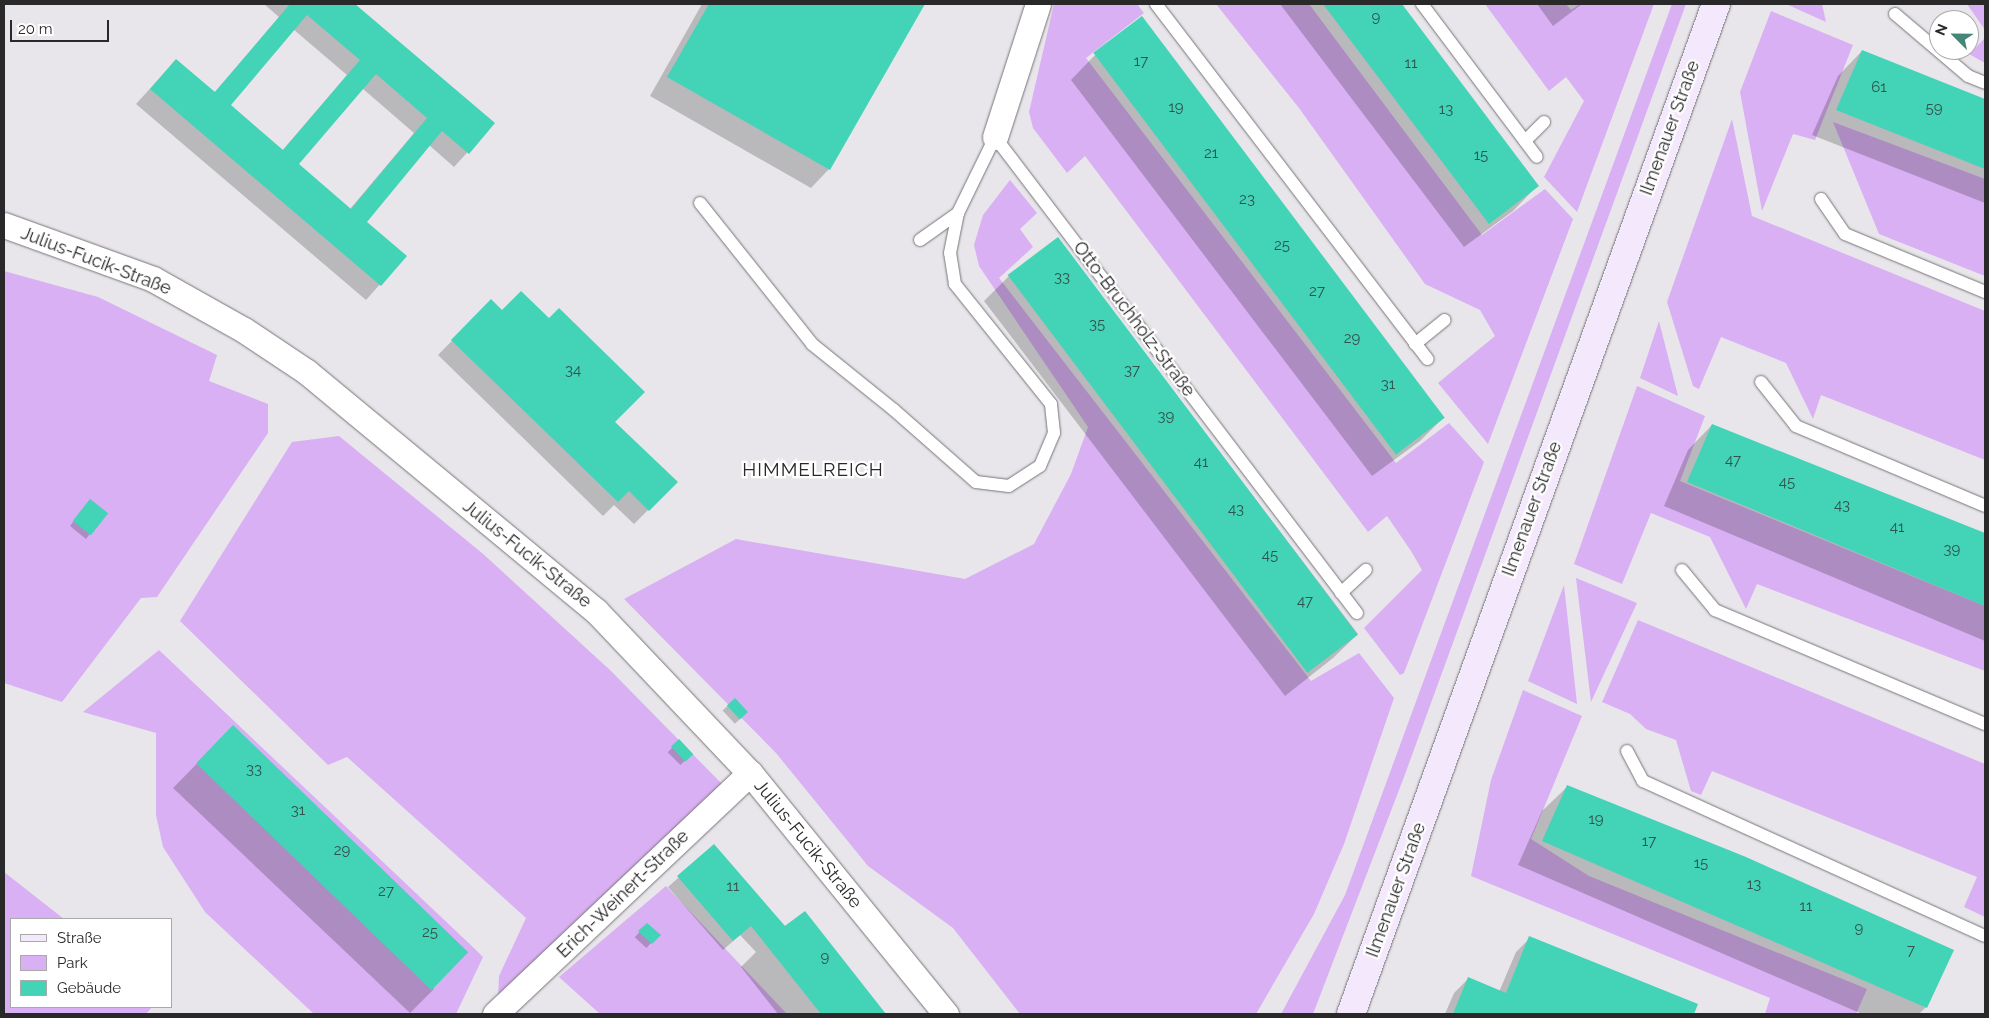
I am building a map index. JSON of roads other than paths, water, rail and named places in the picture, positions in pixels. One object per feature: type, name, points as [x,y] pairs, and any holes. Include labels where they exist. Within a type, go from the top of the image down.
[{"type":"main road","name":"Ilmenauer Straße","points":[[1351,1014],[1716,4]]},
{"type":"street","points":[[995,137],[1038,4]]},
{"type":"street","name":"Julius-Fucik-Straße","points":[[4,224],[153,278],[244,330],[306,372],[596,611],[750,773],[946,1014]]},
{"type":"street","name":"Erich-Weinert-Straße","points":[[495,1014],[750,773]]},
{"type":"lane","points":[[1156,4],[1427,360]]},
{"type":"lane","points":[[1422,4],[1537,157]]},
{"type":"lane","points":[[1895,14],[1968,76],[1985,83]]},
{"type":"lane","points":[[1525,141],[1544,122]]},
{"type":"lane","points":[[700,203],[812,344],[894,410],[976,482],[1009,486],[1040,466],[1054,433],[1051,404],[955,284],[950,253],[958,214],[995,137]]},
{"type":"lane","name":"Otto-Bruchholz-Straße","points":[[995,137],[1357,613]]},
{"type":"lane","points":[[1822,199],[1845,234],[1985,292]]},
{"type":"lane","points":[[920,240],[958,214]]},
{"type":"lane","points":[[1415,344],[1445,320]]},
{"type":"lane","points":[[1761,382],[1796,426],[1985,506]]},
{"type":"lane","points":[[1341,593],[1366,570]]},
{"type":"lane","points":[[1682,570],[1715,610],[1985,724]]},
{"type":"lane","points":[[1627,751],[1643,781],[1985,936]]},
{"type":"district","name":"HIMMELREICH","points":[[813,470]]}]
